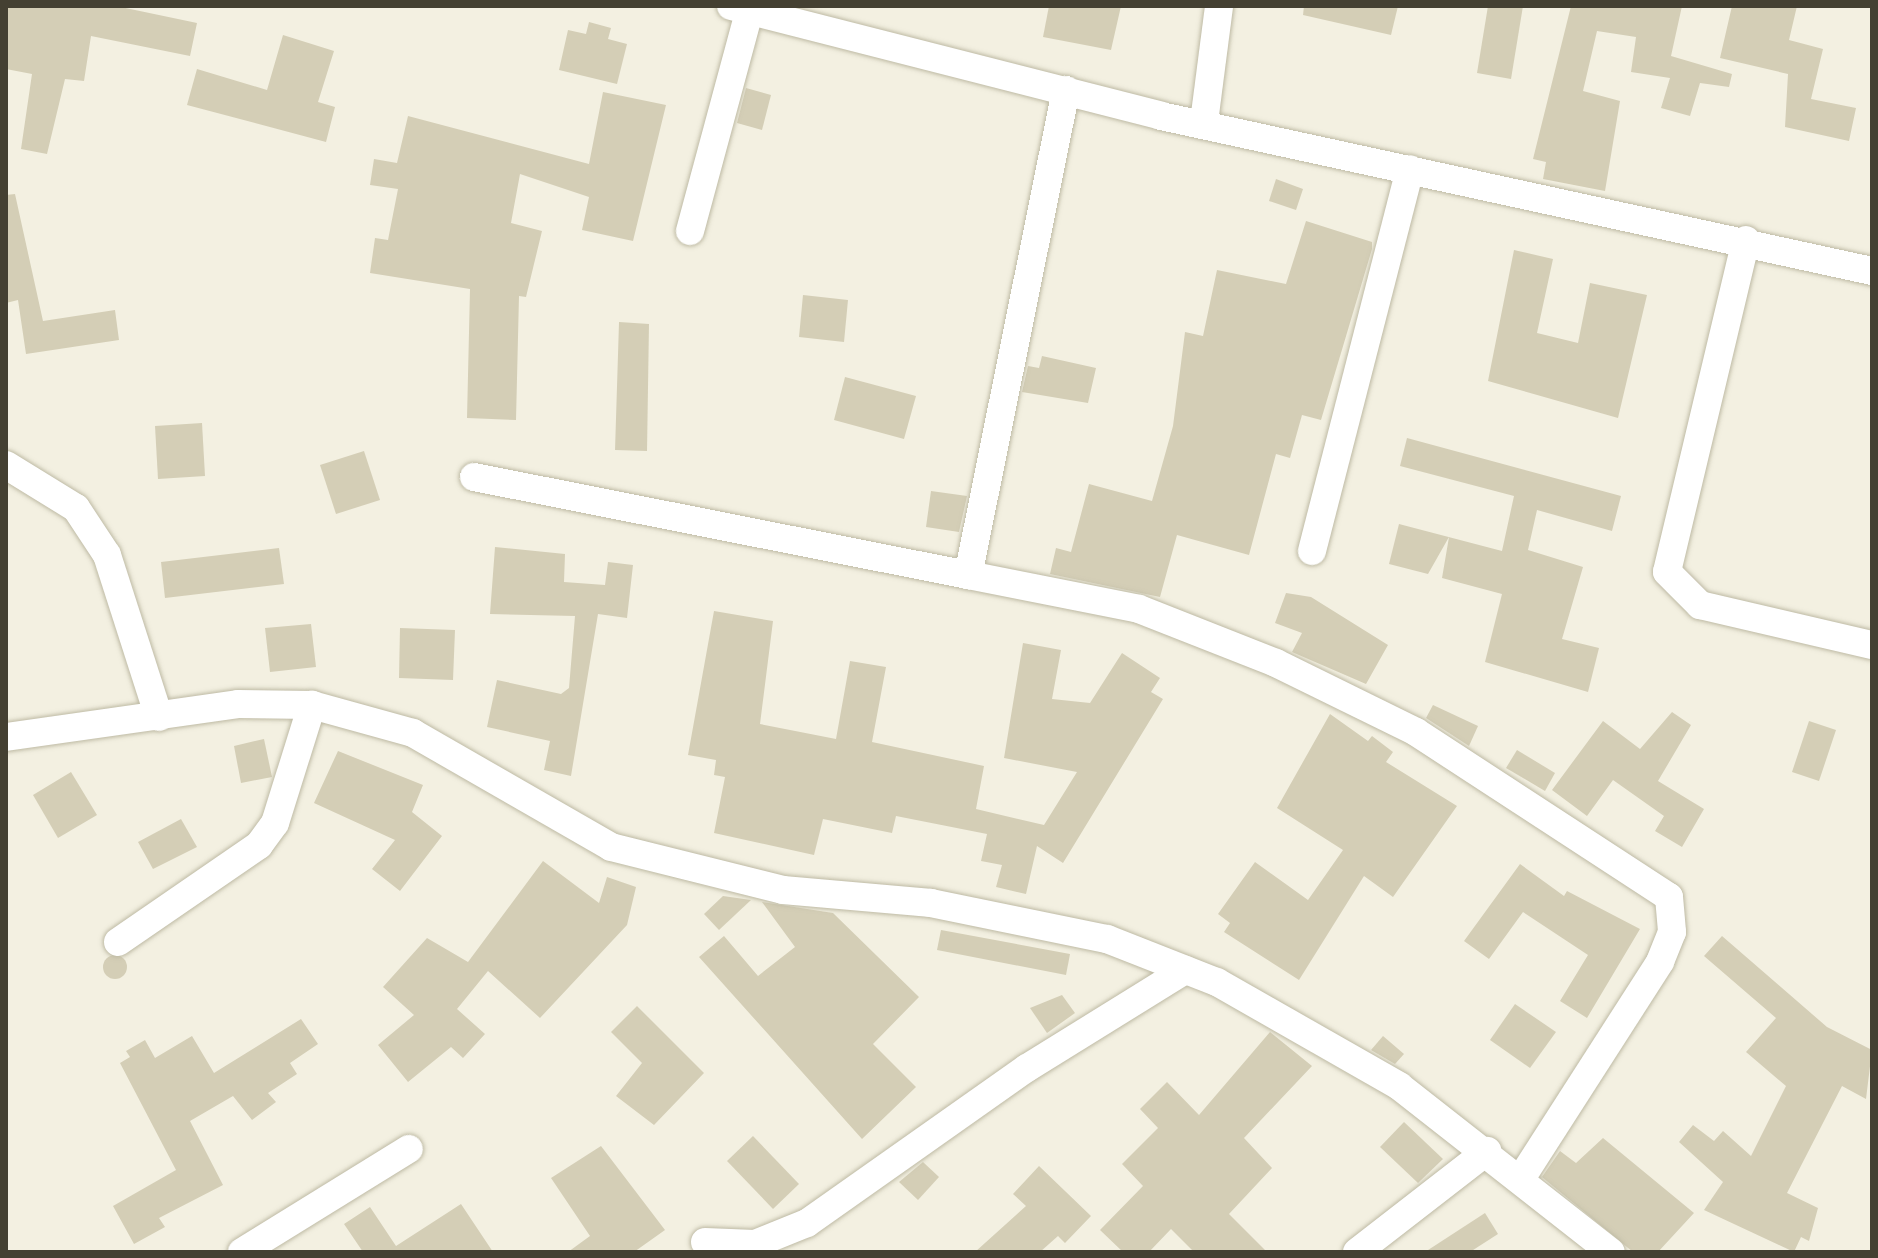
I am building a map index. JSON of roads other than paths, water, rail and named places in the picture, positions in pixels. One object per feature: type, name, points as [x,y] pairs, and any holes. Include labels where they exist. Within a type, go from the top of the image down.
[{"type":"street","points":[[1204,122],[1219,6]]},
{"type":"street","points":[[690,231],[740,9],[1204,122],[1746,240],[1872,271]]},
{"type":"street","points":[[968,575],[1066,90]]},
{"type":"street","points":[[1312,551],[1410,169]]},
{"type":"street","points":[[1746,240],[1667,572],[1700,605],[1872,645]]},
{"type":"street","points":[[6,465],[76,508],[107,555],[159,717]]},
{"type":"street","points":[[474,477],[1139,609],[1276,663],[1416,732],[1669,897],[1672,932],[1660,962],[1522,1177]]},
{"type":"street","points":[[6,737],[238,704],[312,705],[413,733],[611,847],[783,890],[1045,921],[1185,970],[1295,1023],[1487,1151],[1611,1252]]},
{"type":"street","points":[[118,942],[259,845],[275,823],[312,705]]},
{"type":"street","points":[[705,1242],[755,1244],[807,1223],[1027,1068],[1185,970]]},
{"type":"street","points":[[242,1252],[409,1149]]},
{"type":"street","points":[[1357,1252],[1487,1151]]}]
